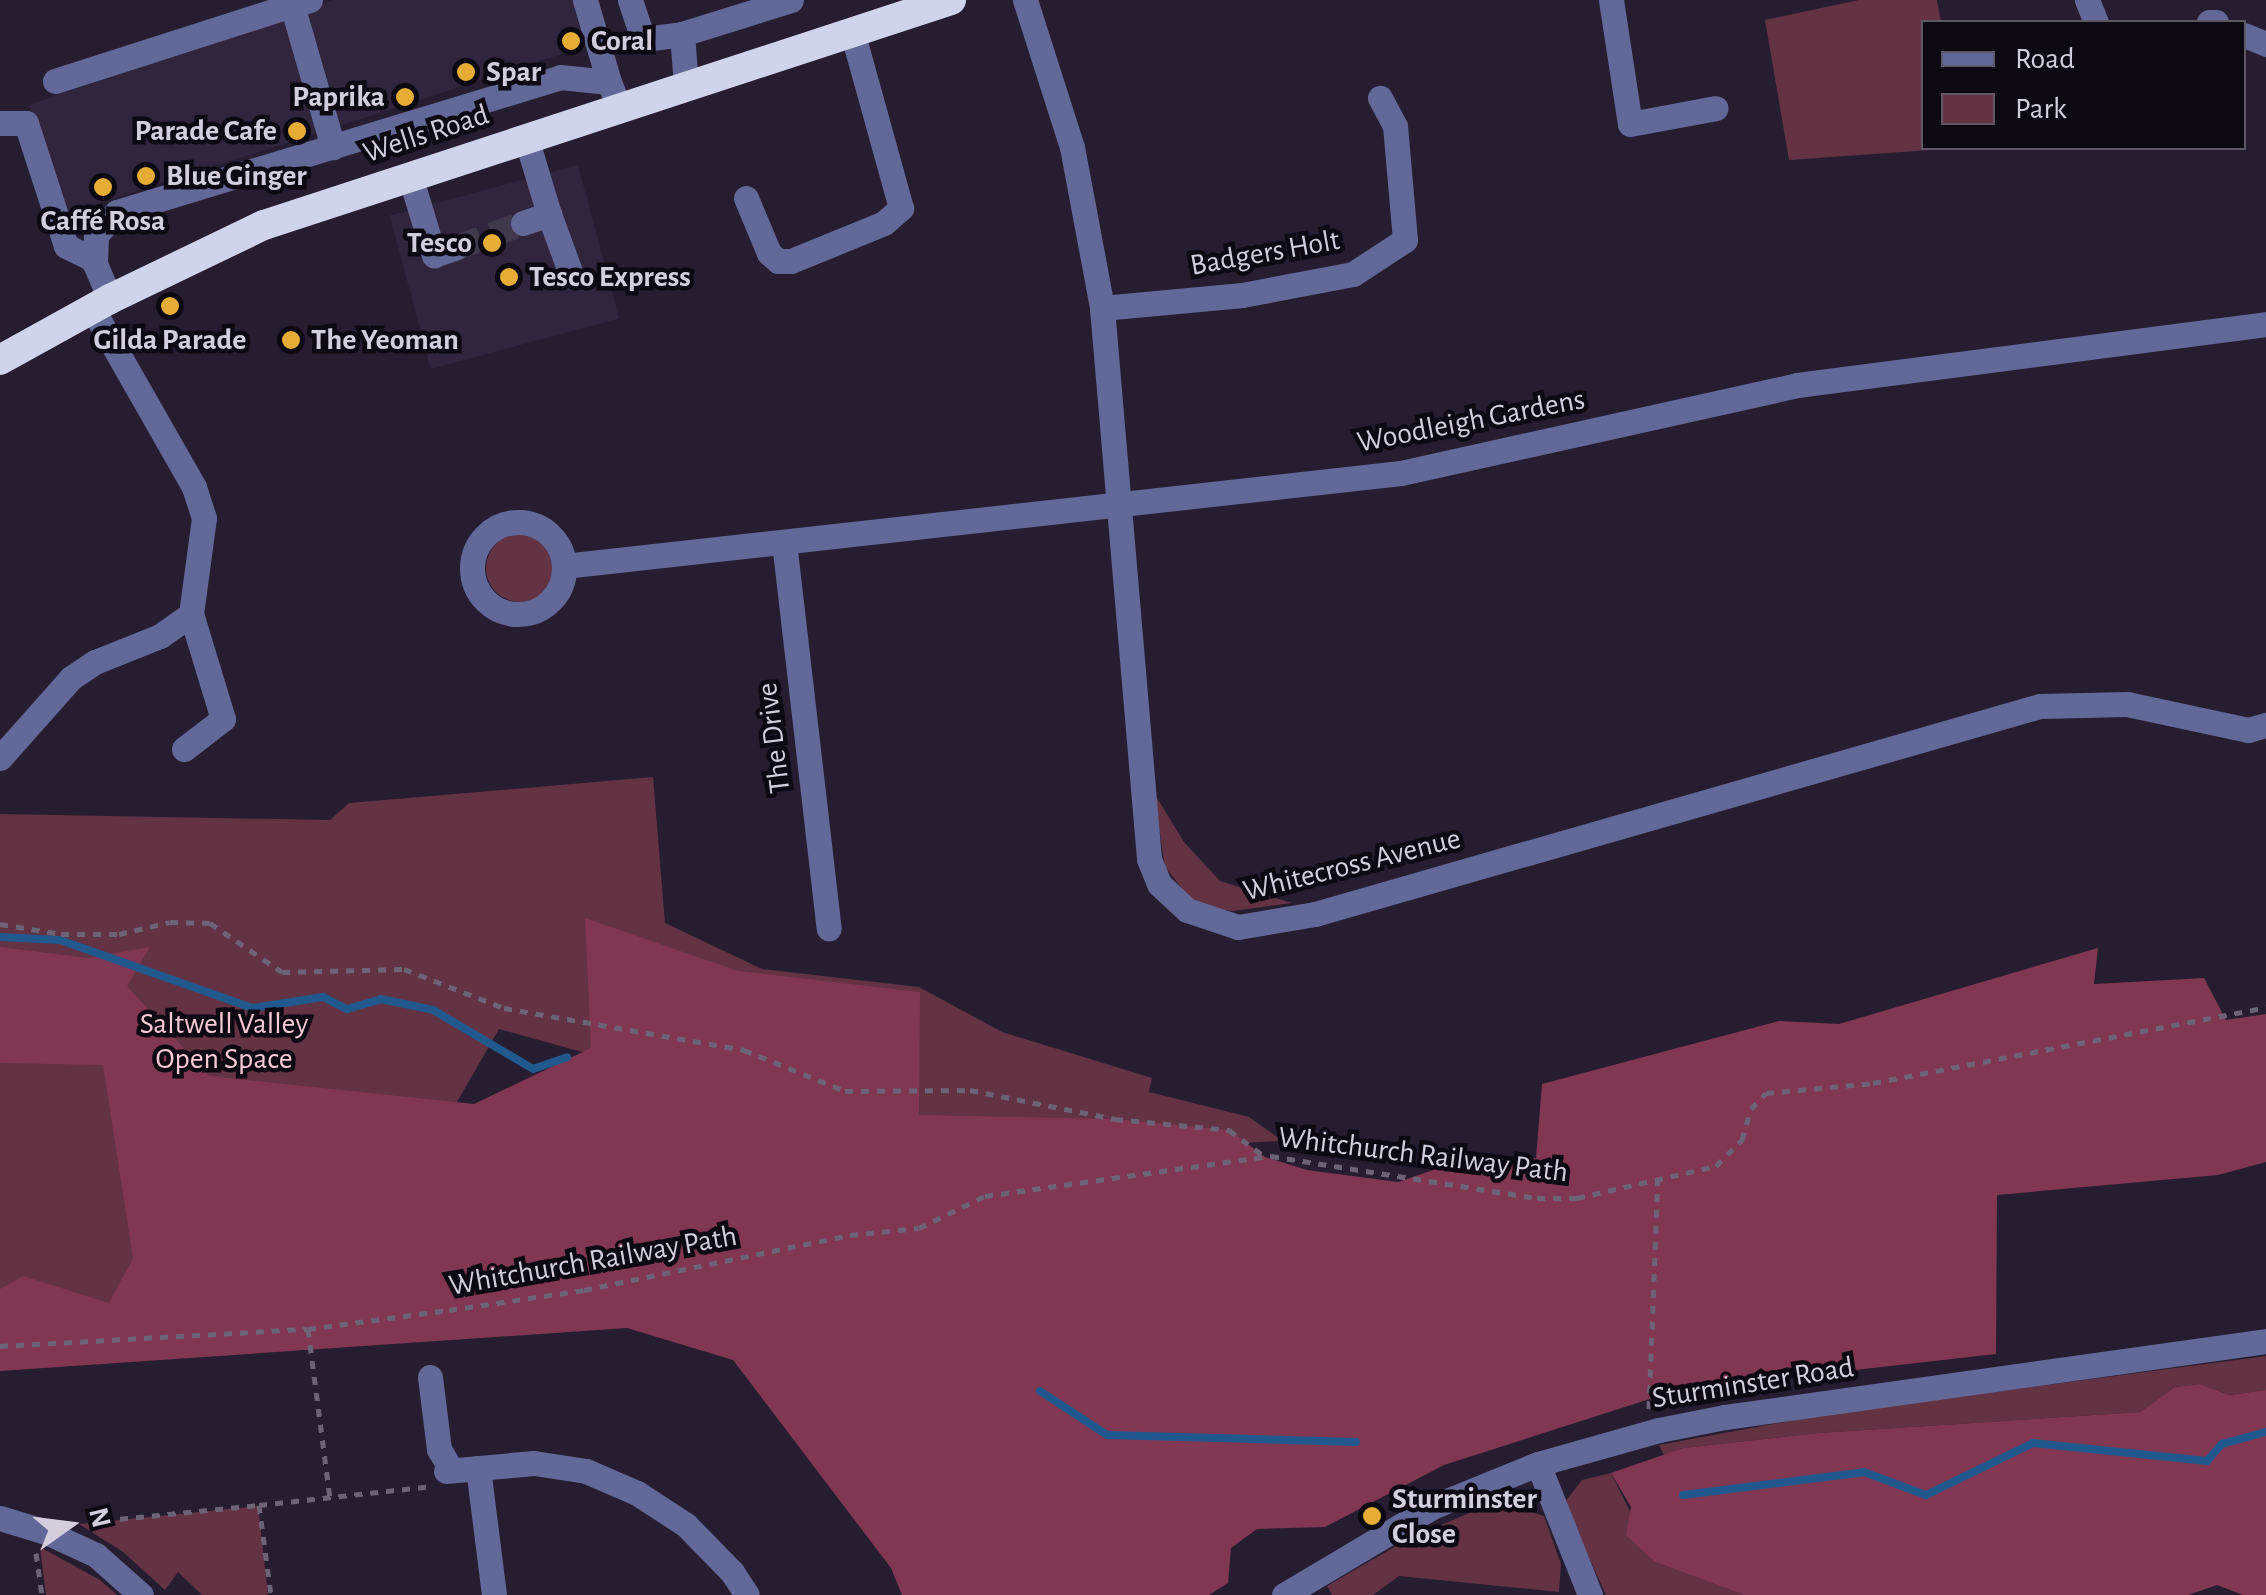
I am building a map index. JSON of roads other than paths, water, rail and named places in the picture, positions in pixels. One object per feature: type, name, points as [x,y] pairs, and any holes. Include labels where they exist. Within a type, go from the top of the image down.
[{"type":"highway","name":"Wells Road","points":[[0,360],[101,303],[264,226],[526,138],[614,94],[686,85],[951,0]]},
{"type":"street","points":[[585,0],[614,94]]},
{"type":"street","points":[[630,0],[642,38],[682,34],[791,0]]},
{"type":"street","name":"Whitecross Avenue","points":[[1025,0],[1072,146],[1102,308],[1149,859],[1159,884],[1187,910],[1238,927],[1315,914],[2040,706],[2127,704],[2248,730],[2266,725]]},
{"type":"street","points":[[1611,0],[1630,124],[1716,108]]},
{"type":"street","points":[[56,81],[301,3],[333,147]]},
{"type":"street","points":[[746,198],[769,253],[778,261],[791,261],[884,223],[901,208],[852,31]]},
{"type":"street","points":[[682,34],[686,85]]},
{"type":"street","points":[[184,749],[223,718],[191,614],[204,518],[194,487],[101,303],[96,235],[116,212],[560,76],[614,94]]},
{"type":"street","name":"Badgers Holt","points":[[1102,308],[1242,295],[1353,274],[1404,240],[1394,126],[1380,98]]},
{"type":"street","points":[[0,123],[26,123],[66,246],[95,260]]},
{"type":"street","points":[[526,138],[572,277]]},
{"type":"street","points":[[410,176],[434,255],[457,247]]},
{"type":"street","points":[[522,223],[549,214]]},
{"type":"street","name":"Woodleigh Gardens","points":[[564,566],[1401,473],[1796,384],[2266,324]]},
{"type":"street","name":"The Drive","points":[[784,542],[829,928]]},
{"type":"street","points":[[0,758],[72,678],[95,662],[160,636],[191,614]]},
{"type":"street","name":"Sturminster Road","points":[[1284,1595],[1314,1587],[1432,1507],[1538,1464],[1725,1417],[2266,1341]]},
{"type":"street","points":[[430,1377],[439,1449],[448,1470],[534,1462],[586,1472],[637,1493],[686,1525],[732,1572],[747,1595]]},
{"type":"street","points":[[1538,1464],[1590,1595]]},
{"type":"street","points":[[478,1468],[494,1595]]},
{"type":"street","points":[[0,1518],[96,1555],[140,1595]]},
{"type":"waterway","points":[[0,937],[60,940],[252,1008],[323,997],[347,1009],[381,999],[433,1010],[533,1069],[567,1057]]},
{"type":"waterway","points":[[1040,1391],[1107,1435],[1356,1442]]},
{"type":"waterway","points":[[1683,1495],[1864,1472],[1926,1495],[2033,1443],[2207,1461],[2222,1444],[2266,1432]]},
{"type":"tunnel","points":[[457,247],[523,223]]},
{"type":"place","name":"Coral","points":[[571,41]]},
{"type":"place","name":"Spar","points":[[466,72]]},
{"type":"place","name":"Paprika","points":[[405,97]]},
{"type":"place","name":"Parade Cafe","points":[[297,131]]},
{"type":"place","name":"Blue Ginger","points":[[146,176]]},
{"type":"place","name":"Caffé Rosa","points":[[103,187]]},
{"type":"place","name":"Tesco","points":[[492,243]]},
{"type":"place","name":"Tesco Express","points":[[509,277]]},
{"type":"place","name":"Gilda Parade","points":[[170,306]]},
{"type":"place","name":"The Yeoman","points":[[291,340]]},
{"type":"place","name":"Sturminster Close","points":[[1372,1516]]},
{"type":"park label","name":"Saltwell Valley Open Space","points":[[224,1041]]}]
